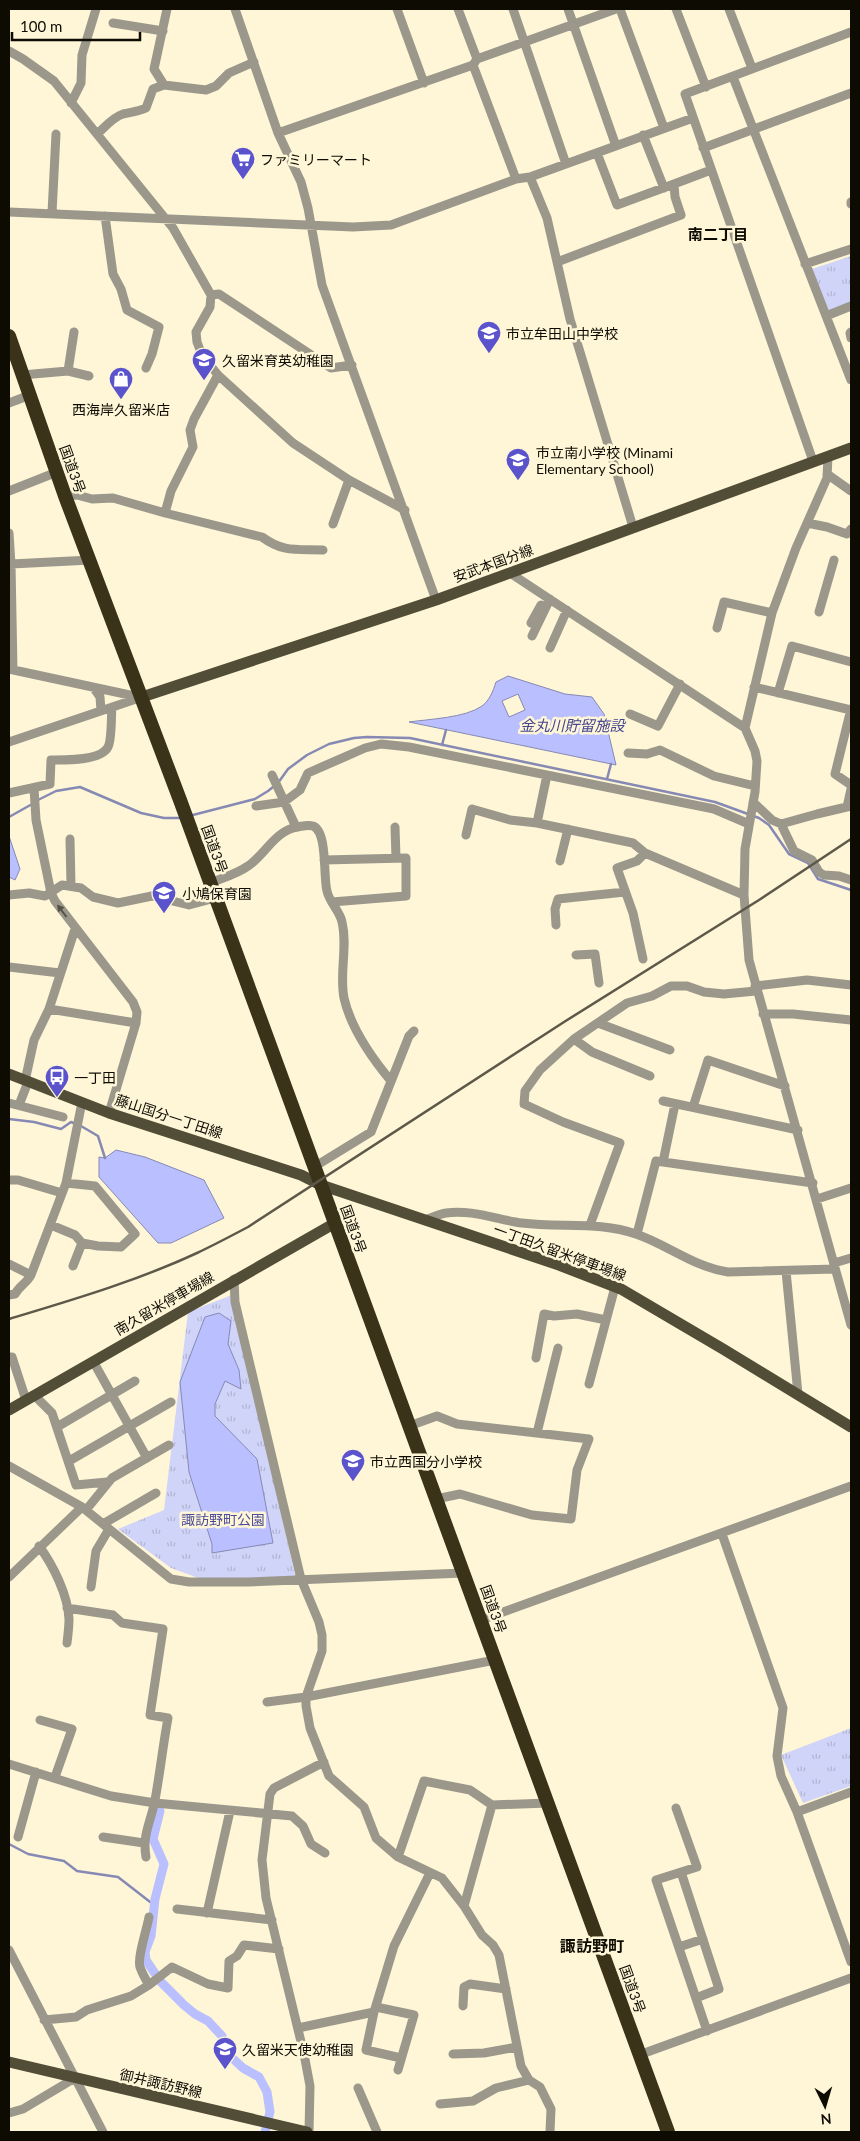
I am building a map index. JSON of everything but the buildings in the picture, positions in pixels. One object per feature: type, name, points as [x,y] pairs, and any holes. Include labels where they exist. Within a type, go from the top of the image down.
[{"type":"highway","name":"国道3号","points":[[9,336],[65,496],[91,560],[180,800],[668,2132]]},
{"type":"main road","name":"安武本国分線","points":[[142,697],[436,600],[851,448]]},
{"type":"main road","name":"藤山国分一丁田線","points":[[9,1074],[109,1113],[301,1175],[321,1185]]},
{"type":"main road","name":"一丁田久留米停車場線","points":[[321,1185],[559,1264],[615,1287],[851,1427]]},
{"type":"main road","name":"南久留米停車場線","points":[[9,1410],[234,1279],[335,1223]]},
{"type":"main road","name":"御井諏訪野線","points":[[9,2062],[308,2132]]},
{"type":"street","points":[[71,103],[81,83],[82,55],[96,9]]},
{"type":"street","points":[[164,85],[154,69],[168,9]]},
{"type":"street","points":[[235,9],[278,133],[301,182],[312,225],[322,285],[436,600]]},
{"type":"street","points":[[397,9],[424,83]]},
{"type":"street","points":[[458,9],[516,179]]},
{"type":"street","points":[[513,9],[566,164]]},
{"type":"street","points":[[568,9],[616,146]]},
{"type":"street","points":[[278,133],[424,83],[525,42],[618,9],[664,128]]},
{"type":"street","points":[[676,9],[706,87]]},
{"type":"street","points":[[729,9],[752,68]]},
{"type":"street","points":[[113,24],[163,31]]},
{"type":"street","points":[[813,461],[685,94],[851,32]]},
{"type":"street","points":[[9,51],[54,80],[167,220],[211,295],[210,307],[196,332],[196,342],[202,355],[218,375],[293,443],[349,480],[405,510]]},
{"type":"street","points":[[97,134],[117,117],[123,114],[136,113],[146,108],[153,88],[164,85],[206,90],[216,86],[229,73],[254,62]]},
{"type":"street","points":[[733,77],[851,380]]},
{"type":"street","points":[[703,148],[742,134],[752,128],[851,93]]},
{"type":"street","points":[[9,212],[354,227],[391,225],[516,179],[530,178],[692,118]]},
{"type":"street","points":[[52,213],[56,134]]},
{"type":"street","points":[[643,135],[664,188]]},
{"type":"street","points":[[597,153],[618,204],[711,170]]},
{"type":"street","points":[[530,178],[547,218],[570,319],[633,527]]},
{"type":"street","points":[[557,262],[680,215],[674,184]]},
{"type":"street","points":[[105,216],[113,274],[121,289],[128,310],[159,327],[146,368]]},
{"type":"street","points":[[805,264],[851,249]]},
{"type":"street","points":[[211,295],[219,294],[331,368],[352,365]]},
{"type":"street","points":[[826,316],[851,306]]},
{"type":"street","points":[[68,371],[74,332]]},
{"type":"street","points":[[851,332],[851,338]]},
{"type":"street","points":[[841,355],[851,351]]},
{"type":"street","points":[[22,375],[68,371],[89,376]]},
{"type":"street","points":[[165,513],[171,491],[193,447],[190,430],[194,419],[218,375]]},
{"type":"street","points":[[9,403],[30,396]]},
{"type":"street","points":[[745,728],[772,613],[827,474],[828,456]]},
{"type":"street","points":[[9,491],[57,472]]},
{"type":"street","points":[[827,474],[851,491]]},
{"type":"street","points":[[333,524],[349,480]]},
{"type":"street","points":[[65,496],[77,495],[92,499],[112,498],[262,537],[274,546],[284,549],[323,550]]},
{"type":"street","points":[[807,523],[847,534],[851,529]]},
{"type":"street","points":[[9,533],[11,564],[11,669],[142,697]]},
{"type":"street","points":[[11,564],[91,560]]},
{"type":"street","points":[[818,612],[834,560]]},
{"type":"street","points":[[510,573],[745,728],[757,760],[753,802],[745,849],[744,895],[749,960],[813,1183],[851,1325]]},
{"type":"street","points":[[531,623],[548,598]]},
{"type":"street","points":[[532,636],[548,598]]},
{"type":"street","points":[[717,628],[724,602],[772,613]]},
{"type":"street","points":[[550,648],[567,610]]},
{"type":"street","points":[[778,693],[792,646],[851,662]]},
{"type":"street","points":[[630,714],[658,726],[680,684]]},
{"type":"street","points":[[93,687],[100,698],[101,711]]},
{"type":"street","points":[[754,687],[851,710],[835,774],[851,784]]},
{"type":"street","points":[[9,742],[142,697]]},
{"type":"street","points":[[9,794],[50,784],[51,760],[82,759],[105,752],[109,746],[112,707]]},
{"type":"street","points":[[256,806],[284,802],[300,790],[308,773],[366,748],[382,744],[409,747],[714,809],[749,824]]},
{"type":"street","points":[[628,753],[648,754],[660,750],[714,776],[755,786]]},
{"type":"street","points":[[272,775],[296,827]]},
{"type":"street","points":[[537,823],[546,775]]},
{"type":"street","points":[[34,788],[36,820],[51,893],[75,928],[133,1002],[137,1012],[136,1023],[109,1113]]},
{"type":"street","points":[[753,802],[772,820],[782,824],[849,807],[851,789]]},
{"type":"street","points":[[466,835],[472,810],[510,820],[537,823],[633,843],[645,853],[744,895]]},
{"type":"street","points":[[782,824],[794,851],[812,860],[819,872],[824,875],[839,876],[851,880]]},
{"type":"street","points":[[210,883],[246,868],[260,858],[270,843],[281,834],[296,827],[312,826],[318,831],[323,844],[327,892],[342,921],[344,998],[356,1029],[371,1057],[391,1081]]},
{"type":"street","points":[[395,827],[396,858]]},
{"type":"street","points":[[560,862],[568,829]]},
{"type":"street","points":[[70,839],[71,886]]},
{"type":"street","points":[[643,959],[633,913],[617,868],[637,862],[645,853]]},
{"type":"street","points":[[324,860],[406,858],[406,896],[332,902]]},
{"type":"street","points":[[9,895],[29,893],[44,896],[62,885],[81,888],[93,897],[118,902],[152,896],[189,905],[215,898]]},
{"type":"street","points":[[556,925],[555,909],[558,899],[626,892]]},
{"type":"street","points":[[19,1105],[27,1082],[34,1040],[49,1009],[75,928]]},
{"type":"street","points":[[576,955],[595,954],[599,983]]},
{"type":"street","points":[[9,967],[60,973]]},
{"type":"street","points":[[590,1226],[620,1143],[563,1122],[524,1104],[525,1090],[540,1070],[574,1039],[628,1003],[652,996],[671,986],[687,986],[704,992],[724,994],[807,980],[851,984]]},
{"type":"street","points":[[49,1009],[136,1023]]},
{"type":"street","points":[[763,1014],[793,1014],[851,1020]]},
{"type":"street","points":[[598,1023],[670,1050]]},
{"type":"street","points":[[314,1167],[371,1132],[408,1036],[414,1031]]},
{"type":"street","points":[[574,1039],[592,1052],[650,1076]]},
{"type":"street","points":[[692,1108],[708,1060],[785,1086]]},
{"type":"street","points":[[663,1101],[798,1130]]},
{"type":"street","points":[[9,1296],[15,1294],[21,1285],[28,1281],[51,1226],[66,1183],[82,1102]]},
{"type":"street","points":[[9,1103],[63,1117]]},
{"type":"street","points":[[662,1162],[676,1104]]},
{"type":"street","points":[[637,1234],[656,1161],[813,1183]]},
{"type":"street","points":[[9,1180],[18,1180],[62,1194]]},
{"type":"street","points":[[51,1226],[74,1235],[82,1243],[98,1246],[121,1247],[135,1234],[95,1186],[66,1183]]},
{"type":"street","points":[[817,1199],[851,1188]]},
{"type":"street","points":[[424,1220],[446,1213],[469,1214],[523,1223],[619,1229],[637,1234],[713,1270],[728,1272],[786,1271],[834,1266],[851,1258]]},
{"type":"street","points":[[73,1266],[82,1243]]},
{"type":"street","points":[[9,1264],[31,1275]]},
{"type":"street","points":[[786,1271],[798,1394]]},
{"type":"street","points":[[234,1279],[235,1302],[300,1579],[319,1622],[322,1635],[322,1651],[306,1697],[310,1728],[329,1776],[364,1807],[376,1838],[398,1857],[442,1878],[464,1906],[482,1936],[493,1946],[499,1955],[521,2066],[529,2080],[540,2087],[551,2109],[550,2132]]},
{"type":"street","points":[[589,1384],[615,1287]]},
{"type":"street","points":[[536,1358],[544,1314],[554,1316],[577,1314],[606,1320]]},
{"type":"street","points":[[537,1433],[558,1348]]},
{"type":"street","points":[[9,1357],[12,1357],[30,1398],[52,1413],[76,1485],[107,1482]]},
{"type":"street","points":[[93,1361],[147,1458]]},
{"type":"street","points":[[57,1426],[136,1381]]},
{"type":"street","points":[[69,1461],[171,1402]]},
{"type":"street","points":[[409,1426],[436,1416],[457,1424],[589,1439],[577,1470],[571,1519],[532,1515],[460,1494],[436,1499]]},
{"type":"street","points":[[9,1577],[40,1546],[84,1509],[107,1482],[169,1445]]},
{"type":"street","points":[[9,1466],[84,1509],[171,1579],[216,1582],[463,1573]]},
{"type":"street","points":[[481,1620],[851,1486]]},
{"type":"street","points":[[91,1587],[96,1551],[106,1526],[156,1493]]},
{"type":"street","points":[[722,1534],[783,1708],[777,1756],[781,1776],[797,1812],[851,1962]]},
{"type":"street","points":[[40,1546],[52,1564],[67,1608],[69,1619],[67,1643]]},
{"type":"street","points":[[67,1608],[112,1615],[122,1623],[163,1629],[150,1714],[168,1718],[155,1803],[147,1825],[144,1843],[146,1857]]},
{"type":"street","points":[[267,1702],[306,1697],[495,1660]]},
{"type":"street","points":[[40,1720],[72,1729],[55,1777]]},
{"type":"street","points":[[308,2132],[310,2086],[298,2028],[266,1898],[262,1860],[270,1794],[274,1788],[324,1762]]},
{"type":"street","points":[[9,1764],[111,1796],[155,1803],[292,1816],[303,1826],[311,1844],[325,1853]]},
{"type":"street","points":[[18,1837],[36,1772]]},
{"type":"street","points":[[398,1857],[424,1781],[470,1790],[492,1805],[548,1803]]},
{"type":"street","points":[[797,1812],[851,1792]]},
{"type":"street","points":[[464,1906],[492,1805]]},
{"type":"street","points":[[676,1808],[697,1867],[656,1880],[707,2031]]},
{"type":"street","points":[[207,1913],[230,1811]]},
{"type":"street","points":[[103,1837],[144,1843]]},
{"type":"street","points":[[682,1872],[719,1990],[696,1998]]},
{"type":"street","points":[[401,2058],[366,2050],[375,2010],[394,1946],[430,1873]]},
{"type":"street","points":[[177,1909],[272,1920]]},
{"type":"street","points":[[149,1917],[146,1938],[139,1957],[140,1967],[149,1985]]},
{"type":"street","points":[[679,1948],[703,1939]]},
{"type":"street","points":[[44,2020],[76,2017],[86,2010],[114,2002],[149,1985],[172,1967],[208,1984],[228,1988],[229,1961],[237,1956],[244,1945],[279,1949]]},
{"type":"street","points":[[9,1950],[103,2132]]},
{"type":"street","points":[[640,2055],[851,1978]]},
{"type":"street","points":[[463,2006],[464,1987],[470,1984],[506,1989]]},
{"type":"street","points":[[298,2028],[375,2010],[414,2015],[398,2070]]},
{"type":"street","points":[[453,2054],[484,2053],[516,2047]]},
{"type":"street","points":[[9,2114],[24,2109],[75,2078]]},
{"type":"street","points":[[440,2104],[473,2101],[496,2088],[529,2080]]},
{"type":"street","points":[[358,2088],[377,2132]]},
{"type":"green space","points":[[851,256],[851,304],[823,313],[809,270]]},
{"type":"green space","name":"諏訪野町公園","points":[[232,1295],[296,1579],[201,1579],[171,1568],[118,1529],[164,1510],[188,1312]]},
{"type":"green space","points":[[851,1728],[851,1786],[803,1803],[781,1755]]},
{"type":"water","name":"金丸川貯留施設","points":[[508,676],[565,694],[592,697],[604,714],[616,765],[409,722],[457,716],[475,710],[487,701],[496,682]],"holes":[[[518,694],[525,710],[509,717],[502,701]]]},
{"type":"water","points":[[9,836],[20,869],[15,880],[9,877]]},
{"type":"water","points":[[116,1150],[145,1157],[204,1180],[224,1218],[171,1243],[158,1243],[99,1177],[99,1157],[105,1158]]},
{"type":"water","points":[[219,1313],[231,1321],[228,1344],[239,1370],[241,1389],[225,1381],[215,1404],[215,1416],[257,1459],[273,1543],[212,1553],[212,1544],[189,1472],[180,1382],[205,1317]]},
{"type":"waterway","points":[[442,745],[446,730]]},
{"type":"waterway","points":[[189,816],[255,799],[278,783],[288,769],[307,755],[329,744],[367,737],[410,738],[715,802],[759,818],[769,825],[789,854],[808,863],[818,879],[851,890]]},
{"type":"waterway","points":[[607,779],[611,764]]},
{"type":"waterway","points":[[38,800],[56,791],[80,787],[141,813],[164,818],[182,818]]},
{"type":"waterway","points":[[9,817],[34,803]]},
{"type":"waterway","points":[[9,1119],[34,1122],[61,1129],[71,1122],[76,1124]]},
{"type":"waterway","points":[[81,1126],[98,1136],[105,1158]]},
{"type":"waterway","points":[[160,1811],[153,1839],[164,1864],[155,1899],[151,1936],[145,1952],[146,1960],[160,1981],[184,2005],[208,2021],[222,2036],[230,2056],[243,2068],[259,2077],[267,2092],[270,2112],[265,2132]]},
{"type":"waterway","points":[[9,1844],[28,1854],[64,1861],[77,1871],[118,1877],[154,1905]]},
{"type":"railway","points":[[9,1319],[57,1305],[151,1272],[197,1253],[248,1227],[564,1022],[759,900],[851,839]]},
{"type":"place","name":"ファミリーマート","points":[[243,180]]},
{"type":"place","name":"市立牟田山中学校","points":[[489,354]]},
{"type":"place","name":"久留米育英幼稚園","points":[[204,381]]},
{"type":"place","name":"西海岸久留米店","points":[[121,400]]},
{"type":"place","name":"市立南小学校 (Minami Elementary School)","points":[[518,481]]},
{"type":"place","name":"小鳩保育園","points":[[164,914]]},
{"type":"place","name":"一丁田","points":[[57,1098]]},
{"type":"place","name":"市立西国分小学校","points":[[353,1482]]},
{"type":"place","name":"久留米天使幼稚園","points":[[225,2070]]},
{"type":"district","name":"南二丁目","points":[[718,234]]},
{"type":"district","name":"諏訪野町","points":[[592,1945]]}]
